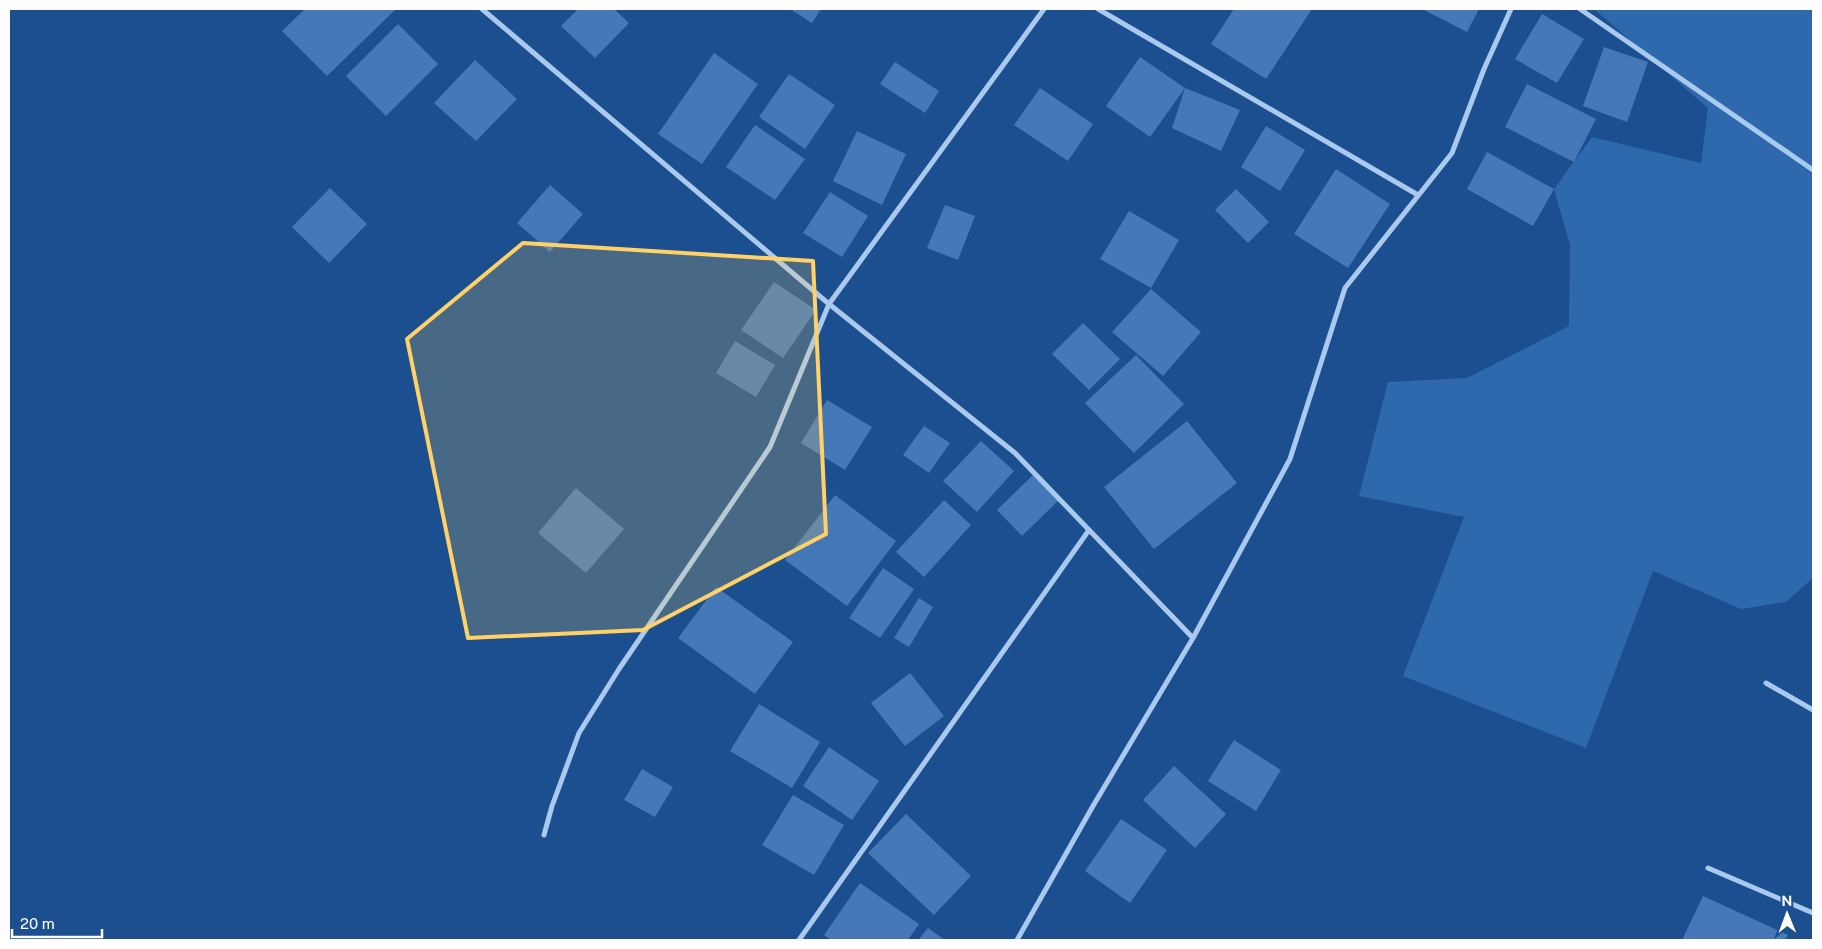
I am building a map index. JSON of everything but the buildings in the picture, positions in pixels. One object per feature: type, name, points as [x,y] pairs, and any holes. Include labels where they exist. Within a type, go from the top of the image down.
[{"type":"street","points":[[482,9],[829,304],[1015,453],[1193,638]]},
{"type":"street","points":[[544,835],[552,806],[579,733],[770,447],[829,304],[1044,9]]},
{"type":"street","points":[[1098,9],[1418,195]]},
{"type":"street","points":[[1017,940],[1093,806],[1193,638],[1290,459],[1346,288],[1452,153],[1484,69],[1511,9]]},
{"type":"street","points":[[1580,9],[1813,170]]},
{"type":"street","points":[[799,940],[1089,530]]},
{"type":"street","points":[[1766,683],[1813,710]]},
{"type":"street","points":[[1708,868],[1813,913]]},
{"type":"highlighted area","points":[[523,243],[813,261],[826,534],[643,630],[468,638],[407,339]]},
{"type":"shaded area","points":[[1594,9],[1813,9],[1813,578],[1786,602],[1741,609],[1653,571],[1586,748],[1403,676],[1464,517],[1359,496],[1388,382],[1467,378],[1569,326],[1570,245],[1554,189],[1592,137],[1701,163],[1708,108]]}]
